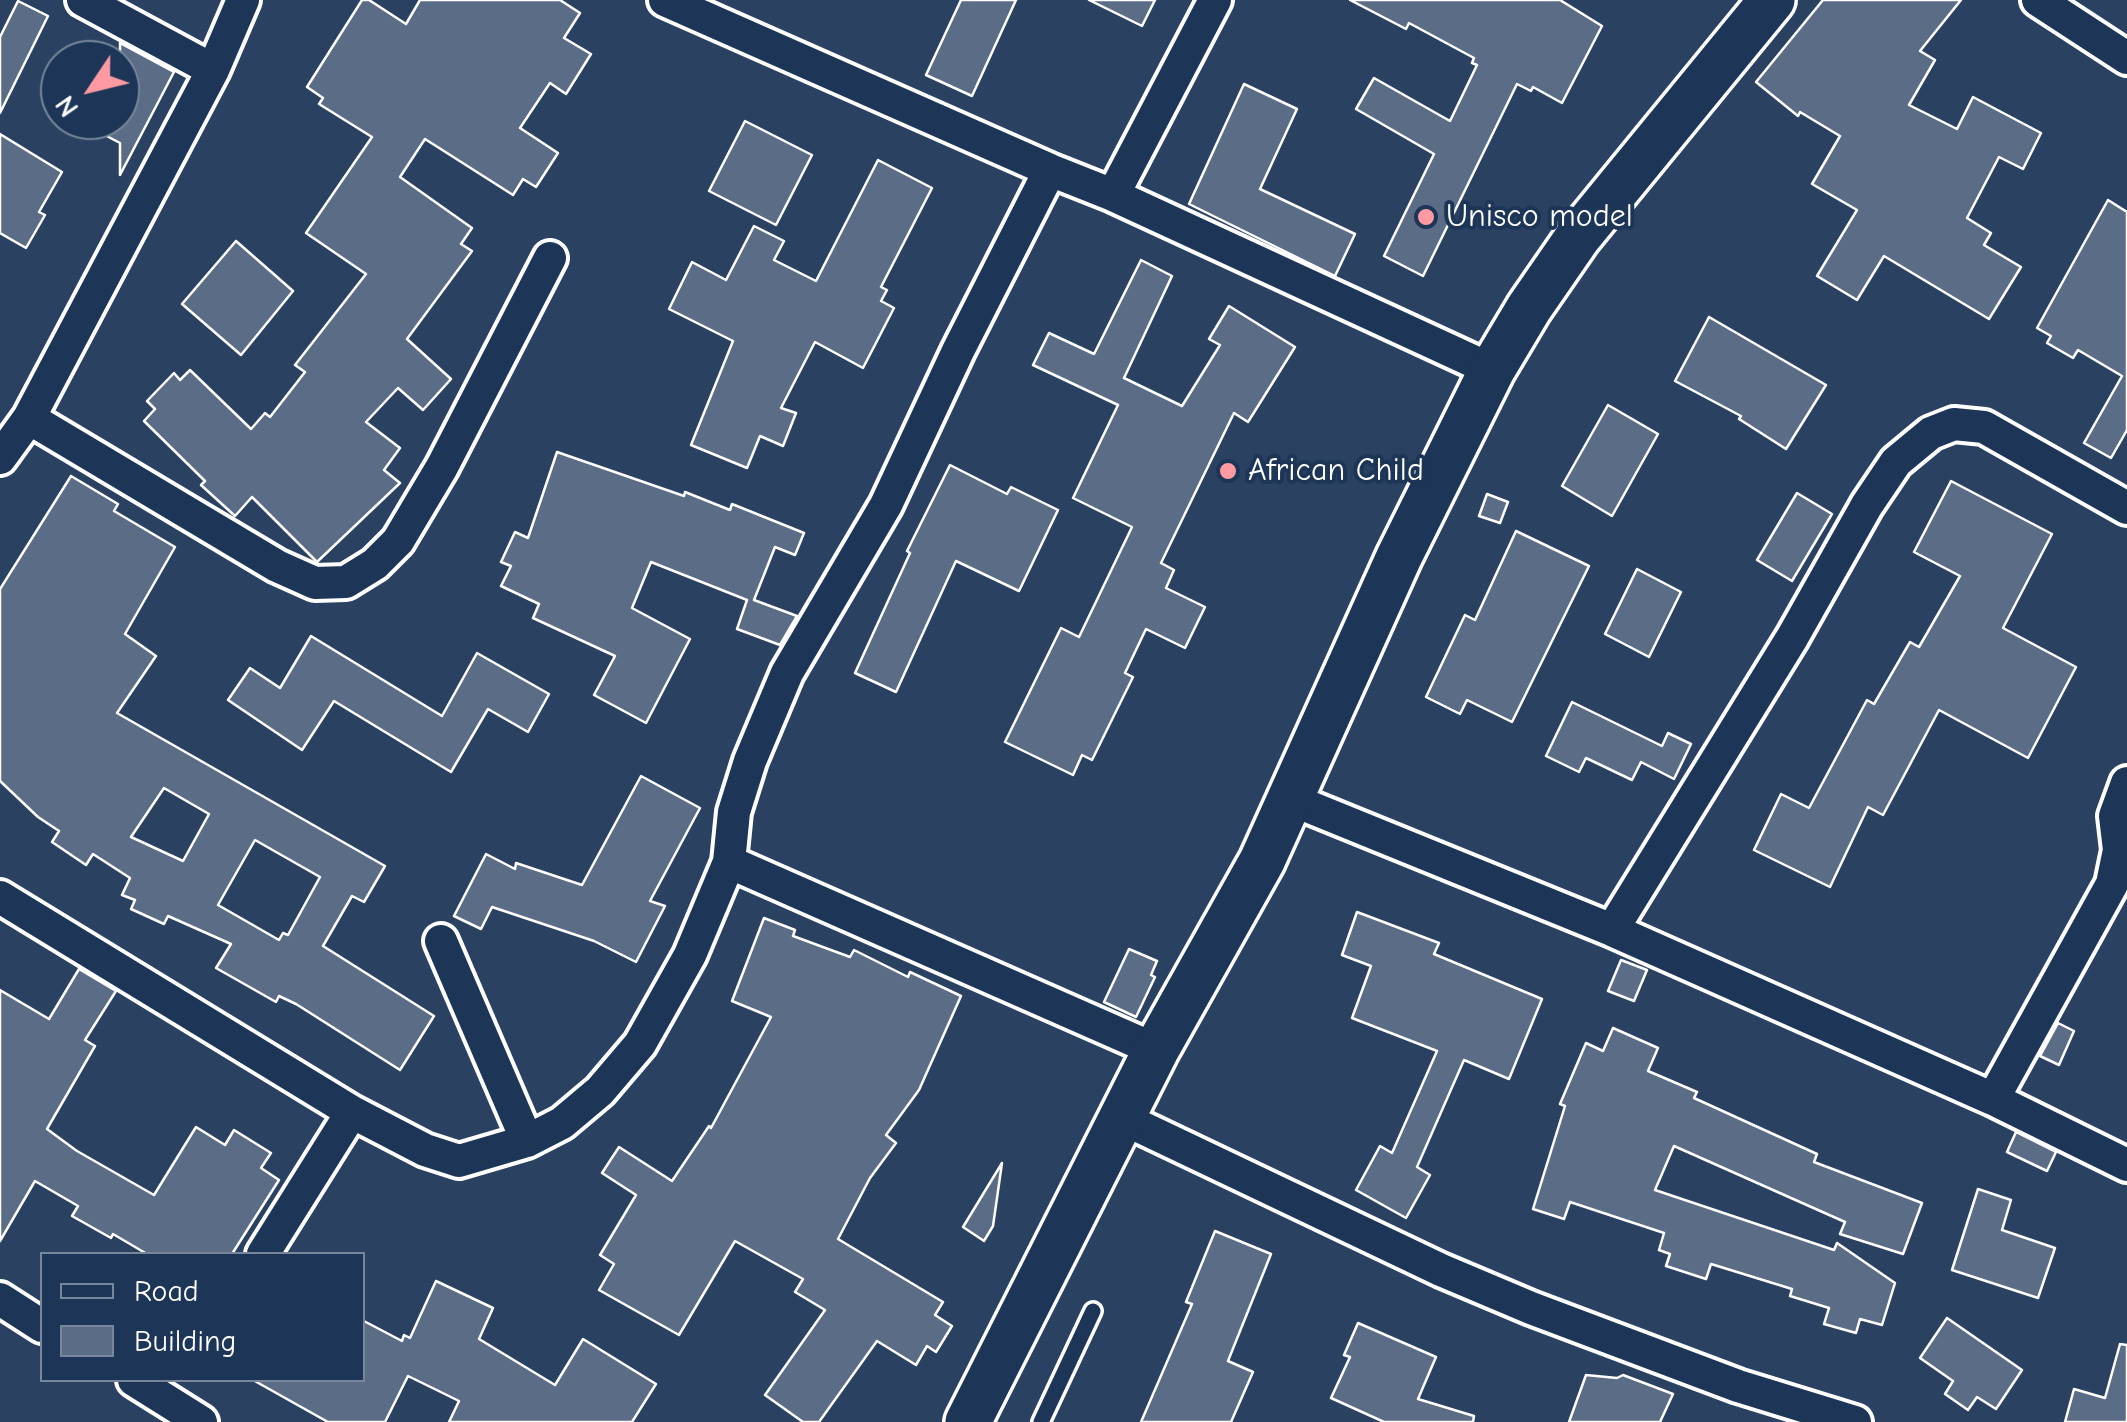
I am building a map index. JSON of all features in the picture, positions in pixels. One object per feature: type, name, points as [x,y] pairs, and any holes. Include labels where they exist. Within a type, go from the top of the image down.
[{"type":"street","points":[[82,0],[212,70]]},
{"type":"street","points":[[0,458],[29,418],[212,70],[243,0]]},
{"type":"street","points":[[665,0],[1113,195],[1492,370]]},
{"type":"street","points":[[1113,195],[1214,0]]},
{"type":"street","points":[[980,1417],[1156,1050],[1262,861],[1400,557],[1492,370],[1578,237],[1772,0]]},
{"type":"street","points":[[2038,0],[2127,58]]},
{"type":"street","points":[[0,897],[352,1112],[425,1150],[460,1161],[527,1141],[562,1123],[600,1091],[640,1044],[690,955],[729,862],[734,812],[787,673],[886,505],[958,351],[1050,170]]},
{"type":"street","points":[[29,418],[277,566],[314,583],[346,582],[375,564],[398,540],[442,467],[550,258]]},
{"type":"street","points":[[1612,930],[1792,638],[1867,505],[1896,462],[1931,433],[1954,424],[1984,427],[2127,508]]},
{"type":"street","points":[[1993,1100],[2112,884],[2119,850],[2115,816],[2127,783]]},
{"type":"street","points":[[1290,799],[1612,930],[1993,1100],[2127,1165]]},
{"type":"street","points":[[729,862],[1156,1050]]},
{"type":"street","points":[[441,940],[527,1141]]},
{"type":"street","points":[[263,1252],[352,1112]]},
{"type":"street","points":[[1122,1118],[1530,1308],[1806,1416],[1855,1422]]},
{"type":"street","points":[[0,1299],[40,1325]]},
{"type":"street","points":[[143,1382],[177,1390],[201,1422]]},
{"type":"lane","points":[[1041,1422],[1093,1312]]},
{"type":"building","points":[[362,0],[369,0],[406,24],[420,0],[560,0],[580,13],[564,38],[591,54],[566,94],[550,83],[520,128],[558,153],[536,187],[523,179],[513,195],[425,139],[400,177],[472,228],[461,244],[472,251],[407,339],[451,379],[423,410],[398,388],[366,422],[400,448],[384,470],[400,483],[317,562],[252,497],[235,516],[201,485],[205,481],[144,421],[155,409],[147,401],[174,373],[180,380],[190,370],[251,429],[265,413],[270,417],[305,372],[295,365],[366,274],[306,233],[372,137],[319,104],[323,98],[307,87]]},
{"type":"building","points":[[961,0],[1016,0],[972,96],[926,75]]},
{"type":"building","points":[[1089,0],[1155,0],[1142,26]]},
{"type":"building","points":[[1350,0],[1560,0],[1602,26],[1562,103],[1533,87],[1531,91],[1517,84],[1423,276],[1384,256],[1434,154],[1356,109],[1374,78],[1450,121],[1477,65],[1472,63],[1474,58],[1409,23],[1406,29]]},
{"type":"building","points":[[1823,0],[1961,0],[1920,51],[1935,60],[1909,105],[1957,129],[1973,97],[2041,133],[2023,169],[1999,157],[1967,218],[1991,233],[1984,245],[2021,267],[1989,319],[1884,256],[1857,300],[1817,276],[1857,210],[1812,184],[1840,136],[1800,112],[1798,116],[1756,82]]},
{"type":"building","points":[[18,1],[48,16],[0,113],[0,37]]},
{"type":"building","points":[[140,54],[174,72],[140,137]]},
{"type":"building","points":[[1244,84],[1297,109],[1260,189],[1355,234],[1335,276],[1189,204]]},
{"type":"building","points":[[745,121],[812,155],[776,225],[709,191]]},
{"type":"building","points":[[0,134],[62,172],[39,212],[45,215],[26,248],[0,233]]},
{"type":"building","points":[[114,140],[138,140],[120,175],[120,143]]},
{"type":"building","points":[[878,160],[932,188],[881,287],[887,290],[881,301],[894,308],[863,368],[815,342],[781,408],[796,413],[783,446],[760,436],[747,468],[691,445],[733,341],[669,309],[692,262],[726,280],[754,226],[784,241],[774,260],[816,281]]},
{"type":"building","points":[[2108,200],[2127,212],[2127,430],[2111,458],[2084,443],[2122,376],[2078,350],[2073,358],[2047,343],[2051,336],[2037,328]]},
{"type":"building","points":[[236,241],[293,291],[241,355],[182,304]]},
{"type":"building","points":[[1141,260],[1172,276],[1124,378],[1182,406],[1220,345],[1209,339],[1229,306],[1295,347],[1248,422],[1234,413],[1161,563],[1174,570],[1166,588],[1205,607],[1185,648],[1146,629],[1125,673],[1133,677],[1092,760],[1082,755],[1073,775],[1005,742],[1061,628],[1079,637],[1132,527],[1073,498],[1118,405],[1033,365],[1049,333],[1094,354]]},
{"type":"building","points":[[1709,317],[1826,385],[1786,449],[1739,419],[1741,416],[1675,381]]},
{"type":"building","points":[[1608,405],[1658,434],[1612,516],[1562,486]]},
{"type":"building","points":[[557,452],[730,510],[732,504],[804,533],[795,555],[775,547],[754,600],[797,616],[780,645],[737,629],[747,600],[651,562],[632,608],[690,639],[646,723],[594,695],[615,656],[533,618],[539,604],[501,586],[511,566],[501,562],[515,532],[528,538]]},
{"type":"building","points":[[950,465],[1007,494],[1011,487],[1058,510],[1019,591],[956,561],[896,692],[855,673],[910,553],[907,551]]},
{"type":"building","points":[[71,476],[118,504],[114,511],[175,547],[125,634],[156,656],[117,713],[385,866],[364,902],[352,896],[323,946],[434,1016],[400,1070],[296,1004],[279,996],[276,1002],[216,968],[231,944],[168,916],[164,924],[131,909],[135,900],[122,895],[130,878],[93,854],[86,865],[52,842],[59,831],[0,781],[0,589]],"holes":[[[164,788],[209,814],[183,861],[131,837]],[[255,840],[320,877],[288,935],[283,933],[279,940],[218,905]]]},
{"type":"building","points":[[1951,481],[2052,534],[2003,628],[2076,667],[2028,758],[1939,710],[1883,815],[1868,807],[1830,887],[1754,850],[1781,794],[1809,808],[1867,700],[1874,704],[1910,642],[1919,647],[1960,576],[1914,552]]},
{"type":"building","points":[[1797,493],[1832,514],[1792,581],[1757,560]]},
{"type":"building","points":[[1487,494],[1508,502],[1500,523],[1479,516]]},
{"type":"building","points":[[1516,531],[1589,566],[1512,722],[1467,700],[1460,714],[1426,697],[1465,615],[1475,620]]},
{"type":"building","points":[[1637,569],[1681,592],[1649,657],[1605,634]]},
{"type":"building","points":[[311,636],[442,716],[477,653],[549,694],[528,732],[488,709],[451,772],[334,701],[302,750],[228,700],[250,668],[280,688]]},
{"type":"building","points":[[1572,702],[1662,746],[1668,733],[1691,744],[1674,779],[1641,762],[1632,780],[1586,758],[1579,772],[1546,756]]},
{"type":"building","points":[[641,776],[700,808],[650,901],[665,906],[636,962],[594,941],[492,907],[481,929],[454,916],[486,854],[515,869],[516,863],[582,885]]},
{"type":"building","points":[[1357,912],[1439,943],[1434,954],[1542,999],[1509,1079],[1464,1060],[1417,1167],[1430,1175],[1406,1218],[1356,1190],[1380,1146],[1392,1153],[1437,1051],[1352,1018],[1371,966],[1342,955]]},
{"type":"building","points":[[764,918],[795,930],[793,936],[850,957],[854,950],[908,977],[910,972],[961,996],[919,1090],[886,1135],[896,1143],[870,1178],[838,1239],[943,1302],[935,1315],[952,1326],[936,1352],[927,1346],[916,1365],[877,1341],[819,1422],[803,1422],[765,1395],[825,1310],[795,1292],[803,1279],[735,1241],[679,1335],[599,1290],[614,1264],[600,1255],[636,1195],[602,1173],[619,1147],[672,1181],[711,1128],[771,1017],[732,1001]]},
{"type":"building","points":[[1129,949],[1157,961],[1151,975],[1155,977],[1136,1017],[1104,1002]]},
{"type":"building","points":[[1621,960],[1647,970],[1634,1001],[1608,991]]},
{"type":"building","points":[[79,969],[116,991],[85,1040],[95,1046],[47,1129],[77,1151],[154,1195],[196,1127],[225,1145],[234,1130],[271,1153],[261,1168],[279,1180],[233,1252],[144,1252],[72,1216],[78,1206],[35,1181],[0,1241],[0,990],[49,1019]]},
{"type":"building","points":[[2058,1023],[2074,1031],[2059,1065],[2040,1056]]},
{"type":"building","points":[[1613,1028],[1658,1048],[1648,1071],[1697,1092],[1694,1098],[1817,1154],[1814,1162],[1922,1203],[1903,1254],[1840,1234],[1845,1222],[1674,1146],[1655,1190],[1834,1250],[1837,1243],[1895,1283],[1882,1325],[1860,1319],[1856,1333],[1824,1324],[1829,1308],[1790,1296],[1792,1289],[1711,1264],[1706,1279],[1666,1266],[1670,1254],[1659,1250],[1664,1233],[1570,1202],[1564,1219],[1533,1209],[1565,1106],[1560,1104],[1586,1043],[1603,1051]]},
{"type":"building","points":[[2016,1132],[2056,1152],[2047,1171],[2007,1152]]},
{"type":"building","points":[[1002,1163],[993,1226],[984,1241],[963,1227]]},
{"type":"building","points":[[1978,1189],[2011,1200],[2002,1230],[2055,1248],[2038,1298],[1952,1270]]},
{"type":"building","points":[[1215,1231],[1271,1254],[1228,1361],[1253,1372],[1231,1422],[1141,1422],[1192,1304],[1186,1302]]},
{"type":"building","points":[[436,1281],[493,1308],[479,1339],[555,1385],[583,1339],[656,1384],[632,1422],[449,1422],[459,1401],[408,1376],[385,1422],[328,1422],[257,1382],[365,1382],[365,1322],[402,1341],[404,1335],[410,1338]]},
{"type":"building","points":[[1947,1318],[2022,1370],[1996,1409],[1977,1397],[1968,1410],[1945,1394],[1953,1381],[1920,1358]]},
{"type":"building","points":[[1358,1323],[1436,1357],[1418,1399],[1474,1416],[1473,1422],[1384,1422],[1331,1398],[1350,1357],[1344,1355]]},
{"type":"building","points":[[2120,1344],[2127,1345],[2127,1422],[2065,1422],[2074,1389],[2105,1398]]},
{"type":"building","points":[[1586,1375],[1623,1375],[1673,1394],[1660,1422],[1569,1422]]},
{"type":"place","name":"Unisco model","points":[[1426,217]]},
{"type":"place","name":"African Child","points":[[1228,471]]}]
